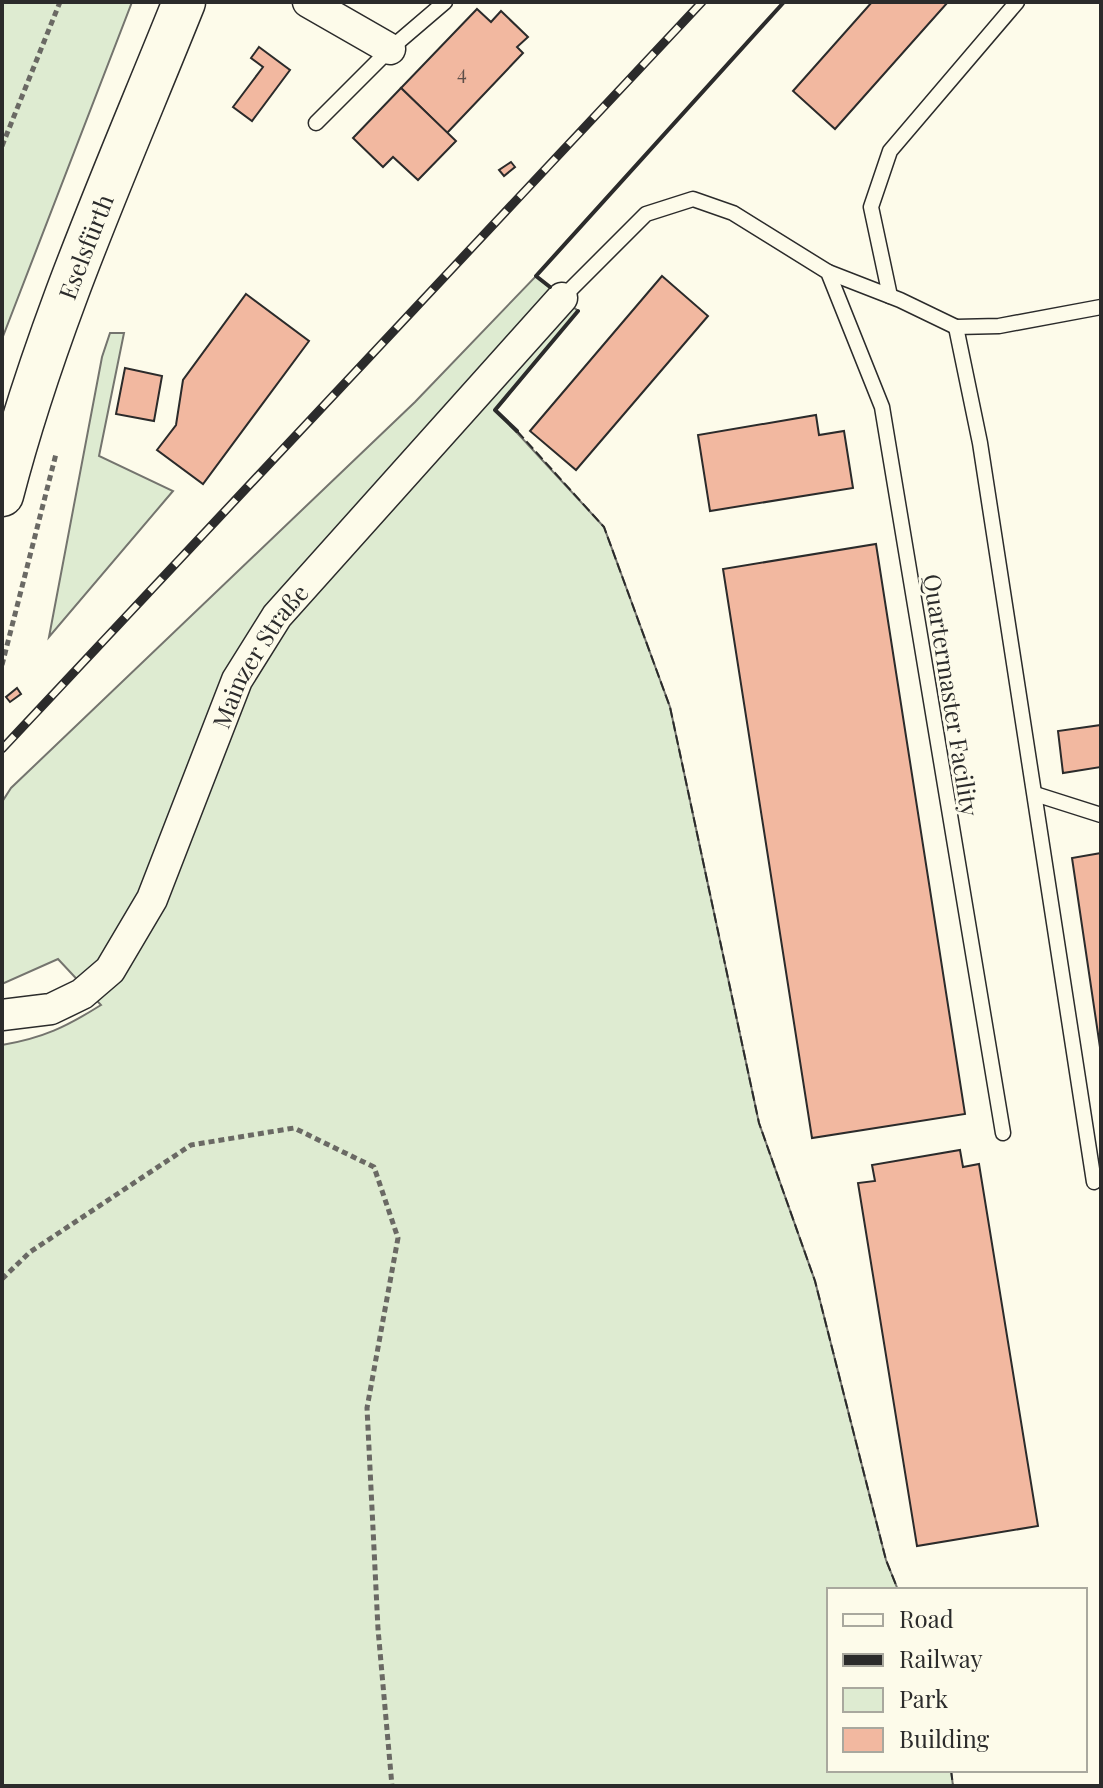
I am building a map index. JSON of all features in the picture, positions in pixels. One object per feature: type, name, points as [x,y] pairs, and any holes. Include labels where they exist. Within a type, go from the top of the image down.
[{"type":"main road","name":"Eselsfürth","points":[[2,495],[50,334],[184,2]]},
{"type":"street","points":[[308,2],[390,49]]},
{"type":"street","name":"Mainzer Straße","points":[[2,1015],[51,1009],[82,994],[110,970],[152,899],[237,680],[277,616],[562,298]]},
{"type":"lane","points":[[316,123],[390,49],[445,2]]},
{"type":"lane","points":[[890,296],[871,207],[890,151],[1017,2]]},
{"type":"lane","points":[[562,298],[646,214],[693,199],[733,213],[828,272],[890,296],[956,327],[999,326],[1101,307]]},
{"type":"lane","name":"Quartermaster Facility","points":[[828,272],[882,407],[1003,1133]]},
{"type":"lane","points":[[956,327],[980,443],[1094,1182]]},
{"type":"lane","points":[[1035,794],[1101,815]]},
{"type":"path","points":[[2,146],[60,2]]},
{"type":"path","points":[[2,665],[59,442]]},
{"type":"path","points":[[2,1279],[30,1252],[191,1145],[294,1128],[374,1167],[398,1238],[367,1408],[378,1629],[392,1786]]},
{"type":"green space","points":[[2,2],[132,2],[2,339]]},
{"type":"green space","points":[[536,276],[578,311],[496,410],[604,527],[670,707],[759,1123],[815,1281],[886,1560],[897,1588],[827,1588],[827,1772],[951,1772],[953,1786],[2,1786],[2,1045],[54,1031],[101,1005],[58,959],[2,984],[2,802],[11,788],[415,402]]},
{"type":"green space","points":[[110,333],[124,333],[99,456],[173,491],[49,637],[102,357]]},
{"type":"building","points":[[872,2],[948,2],[835,129],[793,91]]},
{"type":"building","points":[[477,9],[491,22],[501,11],[528,37],[517,47],[523,53],[447,133],[401,88]]},
{"type":"building","points":[[259,47],[290,70],[252,121],[233,107],[263,67],[251,58]]},
{"type":"building","points":[[401,88],[456,141],[418,180],[393,157],[383,167],[353,138]]},
{"type":"building","points":[[511,162],[515,167],[504,176],[499,170]]},
{"type":"building","points":[[662,276],[708,316],[576,470],[530,431]]},
{"type":"building","points":[[246,294],[309,341],[203,484],[157,450],[176,425],[183,380]]},
{"type":"building","points":[[125,368],[162,376],[154,421],[116,414]]},
{"type":"building","points":[[816,415],[819,435],[844,431],[853,488],[710,511],[698,435]]},
{"type":"building","points":[[876,544],[965,1114],[812,1138],[723,569]]},
{"type":"building","points":[[17,688],[21,694],[10,702],[6,697]]},
{"type":"building","points":[[1101,725],[1101,767],[1063,773],[1058,731]]},
{"type":"building","points":[[1101,853],[1101,1054],[1072,858]]},
{"type":"building","points":[[960,1150],[963,1167],[979,1164],[1038,1526],[917,1546],[858,1183],[875,1181],[872,1165]]},
{"type":"railway","points":[[2,749],[702,2]]},
{"type":"fence","points":[[517,431],[604,527],[670,707],[759,1123],[815,1281],[886,1560],[897,1588]]},
{"type":"fence","points":[[951,1772],[953,1786]]},
{"type":"wall","points":[[550,287],[536,276],[784,2]]},
{"type":"wall","points":[[517,431],[495,410],[578,311]]}]
